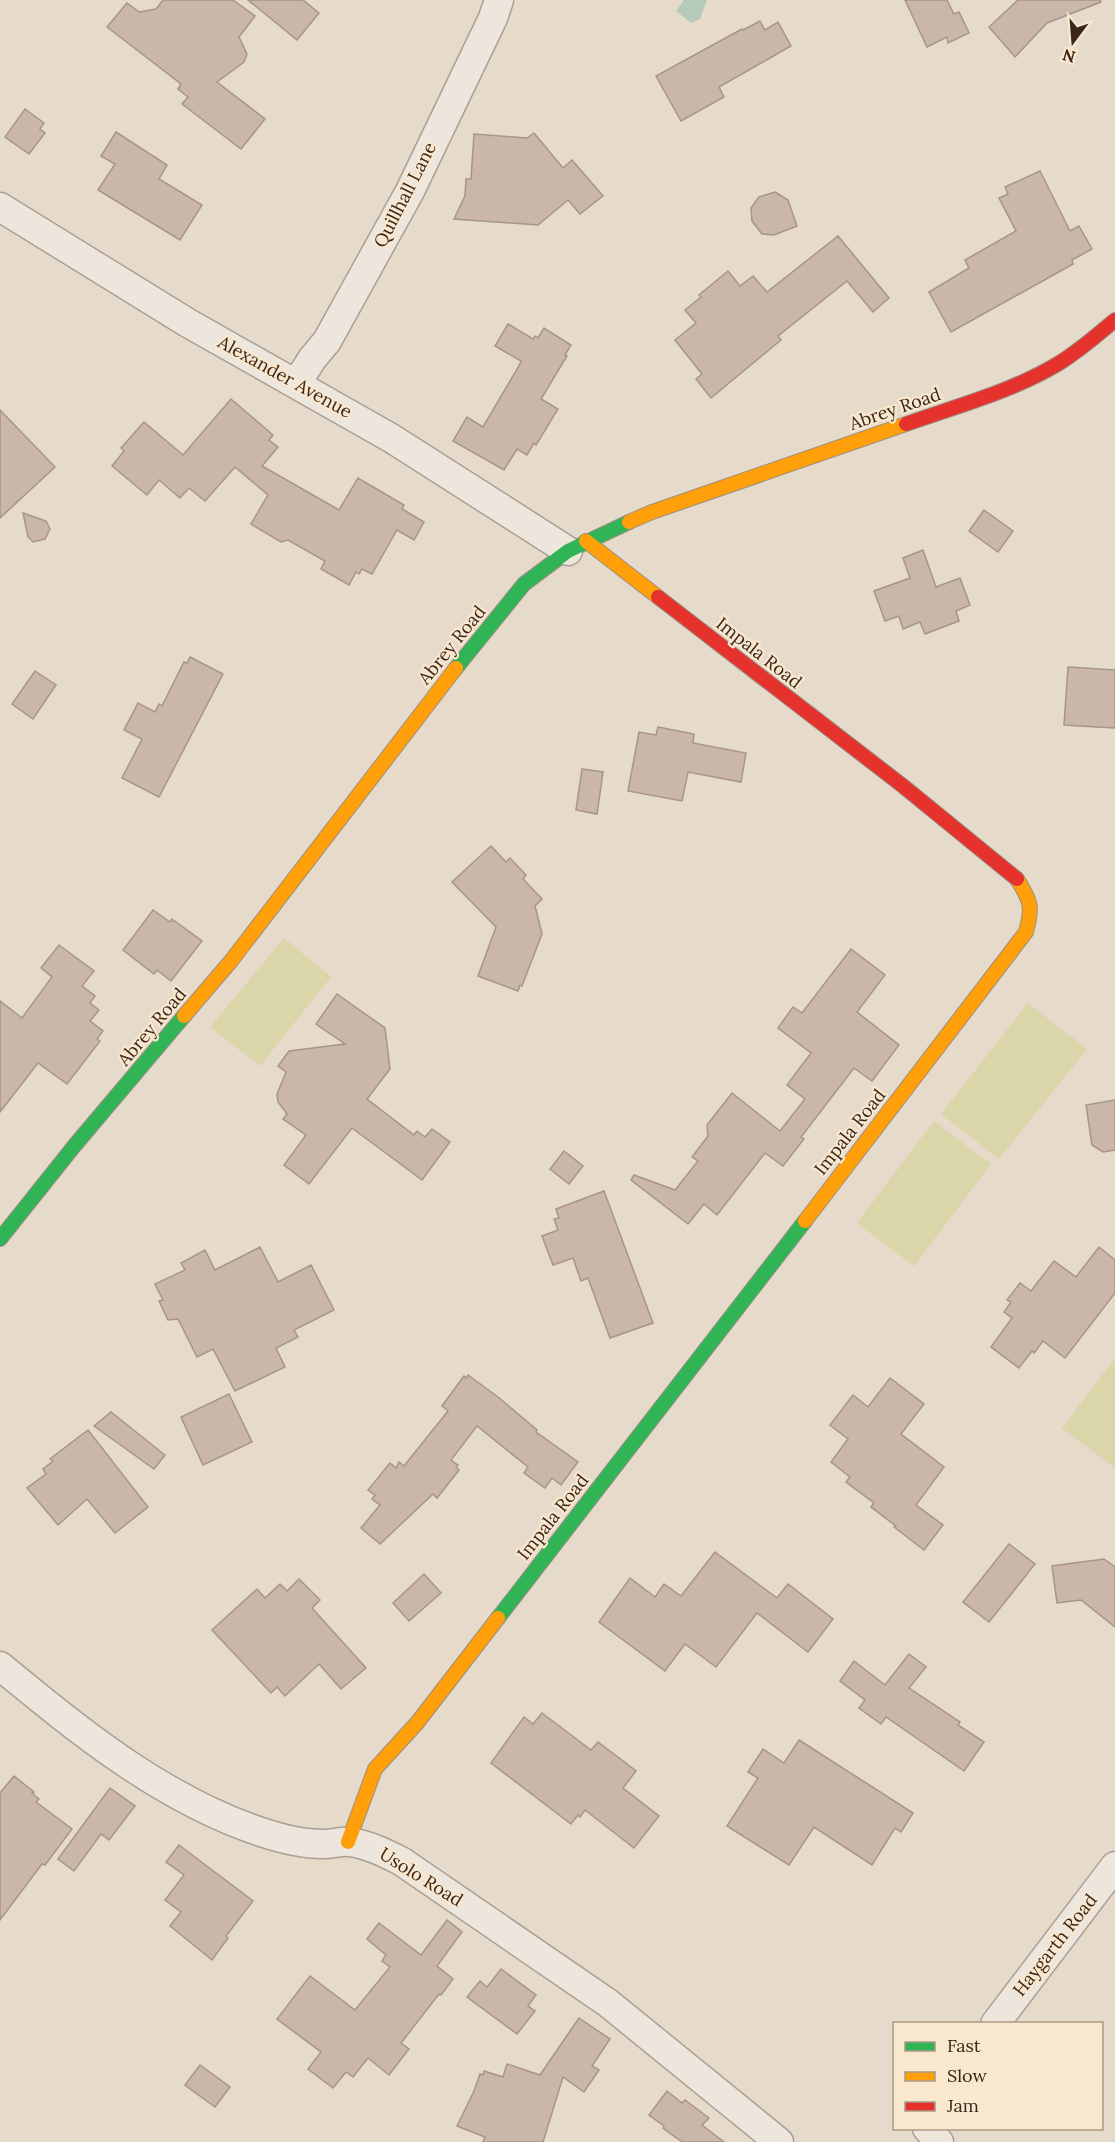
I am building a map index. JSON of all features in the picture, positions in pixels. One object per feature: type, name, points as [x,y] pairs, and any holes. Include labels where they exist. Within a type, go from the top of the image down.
[{"type":"street","name":"Quillhall Lane","points":[[297,383],[327,341],[410,191],[493,18],[499,0]]},
{"type":"street","name":"Alexander Avenue","points":[[0,207],[188,323],[297,383],[577,546]]},
{"type":"street","name":"Abrey Road","points":[[0,1239],[75,1145],[231,961],[447,680],[524,584],[577,546],[652,512],[1009,388],[1056,365],[1079,350],[1115,320]]},
{"type":"street","name":"Impala Road","points":[[348,1842],[375,1769],[417,1723],[1015,948],[1029,923],[1031,905],[1017,878],[903,786],[577,546]]},
{"type":"street","name":"Usolo Road","points":[[0,1666],[114,1756],[198,1806],[219,1816],[291,1841],[329,1844],[348,1842],[375,1848],[401,1861],[608,2003],[779,2142]]},
{"type":"street","name":"Haygarth Road","points":[[996,2022],[1115,1866]]},
{"type":"street","points":[[916,2142],[925,2130]]},
{"type":"street","points":[[929,2130],[939,2142]]},
{"type":"shaded area","points":[[684,0],[707,0],[700,19],[691,23],[676,11]]},
{"type":"shaded area","points":[[284,938],[331,977],[260,1066],[210,1027]]},
{"type":"shaded area","points":[[1028,1003],[1087,1049],[999,1159],[941,1114]]},
{"type":"shaded area","points":[[934,1121],[991,1164],[914,1266],[857,1223]]},
{"type":"shaded area","points":[[1115,1358],[1115,1468],[1062,1428]]},
{"type":"building","points":[[163,0],[233,0],[255,16],[239,37],[247,54],[244,62],[217,82],[265,119],[241,149],[182,104],[188,97],[178,89],[181,84],[107,27],[127,3],[139,12],[156,9]]},
{"type":"building","points":[[248,0],[303,0],[319,13],[297,40]]},
{"type":"building","points":[[905,0],[947,0],[954,14],[959,12],[969,33],[948,43],[947,37],[927,47]]},
{"type":"building","points":[[1018,0],[1100,0],[1101,2],[1047,23],[1015,57],[989,27]]},
{"type":"building","points":[[760,21],[765,30],[778,22],[791,46],[719,87],[724,97],[681,121],[656,76]]},
{"type":"building","points":[[25,109],[44,123],[40,129],[45,133],[29,154],[5,137]]},
{"type":"building","points":[[116,132],[167,165],[159,179],[202,205],[180,240],[98,190],[115,164],[101,156]]},
{"type":"building","points":[[534,133],[563,168],[572,160],[603,196],[580,214],[568,200],[538,225],[454,219],[465,196],[466,179],[471,179],[474,134],[527,138]]},
{"type":"building","points":[[1040,171],[1070,231],[1079,226],[1092,249],[1072,260],[1073,264],[951,332],[929,292],[969,268],[965,260],[1016,231],[999,198],[1008,194],[1005,187]]},
{"type":"building","points":[[775,192],[788,200],[797,226],[774,235],[762,234],[752,221],[751,208],[759,197]]},
{"type":"building","points":[[838,236],[889,298],[873,312],[847,281],[778,336],[781,340],[711,398],[696,379],[702,374],[675,340],[696,323],[685,310],[728,271],[740,286],[753,276],[767,292]]},
{"type":"building","points":[[508,324],[533,339],[535,336],[538,338],[544,328],[571,345],[565,355],[567,356],[541,399],[558,409],[536,445],[534,443],[527,455],[517,449],[504,470],[453,441],[467,417],[483,427],[520,364],[521,361],[495,346]]},
{"type":"building","points":[[231,399],[273,435],[269,440],[278,447],[262,466],[339,510],[358,478],[404,505],[402,509],[424,522],[414,540],[397,530],[372,574],[362,569],[359,574],[356,572],[349,585],[321,569],[325,561],[288,540],[281,542],[251,524],[268,495],[235,467],[205,501],[189,488],[180,498],[159,480],[147,495],[112,466],[124,451],[121,448],[144,422],[183,455]]},
{"type":"building","points":[[0,410],[55,467],[0,518]]},
{"type":"building","points":[[984,510],[1013,531],[998,552],[969,531]]},
{"type":"building","points":[[23,513],[46,521],[50,529],[45,539],[33,542],[28,537]]},
{"type":"building","points":[[923,550],[936,587],[960,578],[970,605],[956,611],[959,621],[925,634],[920,622],[903,629],[899,616],[885,621],[874,591],[910,578],[903,558]]},
{"type":"building","points":[[190,657],[223,674],[159,797],[122,778],[142,739],[124,730],[138,703],[155,712],[159,704],[162,706],[184,662],[187,663]]},
{"type":"building","points":[[1068,667],[1115,670],[1115,728],[1064,725]]},
{"type":"building","points":[[35,671],[56,685],[33,719],[12,704]]},
{"type":"building","points":[[658,727],[694,734],[693,743],[746,753],[741,782],[688,772],[682,801],[628,791],[639,732],[656,735]]},
{"type":"building","points":[[582,769],[603,772],[597,814],[576,810]]},
{"type":"building","points":[[491,846],[506,862],[510,858],[526,875],[523,879],[542,899],[535,906],[542,934],[518,991],[478,976],[496,927],[452,882]]},
{"type":"building","points":[[153,910],[170,922],[172,919],[202,941],[171,981],[157,970],[154,974],[123,950]]},
{"type":"building","points":[[59,945],[94,971],[82,986],[95,996],[90,1003],[99,1010],[90,1021],[103,1031],[97,1039],[100,1041],[67,1084],[38,1063],[0,1112],[0,1001],[22,1018],[52,977],[41,968]]},
{"type":"building","points":[[851,949],[885,975],[857,1012],[899,1045],[872,1081],[854,1068],[801,1137],[804,1139],[783,1166],[765,1153],[717,1215],[704,1204],[688,1224],[631,1180],[634,1175],[675,1190],[698,1161],[692,1157],[708,1136],[707,1125],[732,1093],[780,1131],[805,1099],[787,1085],[811,1053],[778,1028],[793,1007],[802,1013]]},
{"type":"building","points":[[337,994],[385,1028],[390,1069],[367,1099],[414,1135],[417,1131],[425,1137],[432,1129],[450,1142],[422,1180],[352,1128],[309,1184],[284,1165],[306,1135],[283,1119],[287,1114],[278,1102],[277,1094],[286,1072],[278,1066],[289,1051],[345,1044],[316,1024]]},
{"type":"building","points":[[1115,1100],[1115,1150],[1103,1152],[1092,1145],[1086,1105]]},
{"type":"building","points":[[564,1151],[583,1166],[569,1184],[550,1169]]},
{"type":"building","points":[[604,1191],[653,1323],[610,1338],[588,1278],[581,1281],[573,1258],[553,1265],[542,1236],[558,1230],[554,1219],[559,1218],[556,1209]]},
{"type":"building","points":[[260,1247],[278,1282],[311,1265],[334,1310],[294,1330],[298,1337],[276,1348],[285,1367],[235,1391],[213,1349],[197,1357],[178,1319],[168,1320],[159,1301],[163,1300],[155,1284],[185,1270],[181,1263],[205,1250],[215,1270]]},
{"type":"building","points":[[1099,1247],[1115,1260],[1115,1293],[1065,1358],[1043,1341],[1019,1368],[991,1347],[1012,1318],[1004,1312],[1011,1302],[1007,1300],[1020,1283],[1031,1291],[1054,1261],[1076,1277]]},
{"type":"building","points":[[468,1375],[498,1397],[537,1430],[536,1432],[578,1462],[561,1485],[552,1478],[545,1488],[524,1473],[528,1467],[477,1426],[451,1460],[458,1465],[456,1467],[459,1470],[437,1498],[433,1494],[380,1544],[361,1528],[380,1505],[372,1499],[375,1495],[368,1490],[390,1463],[396,1468],[399,1462],[404,1466],[448,1411],[442,1406],[464,1376],[466,1378]]},
{"type":"building","points":[[890,1378],[924,1404],[901,1434],[944,1467],[916,1505],[943,1525],[924,1550],[871,1507],[874,1503],[846,1482],[850,1477],[831,1462],[848,1439],[830,1425],[853,1395],[868,1407]]},
{"type":"building","points":[[229,1394],[252,1442],[203,1465],[181,1417]]},
{"type":"building","points":[[111,1412],[165,1455],[154,1469],[94,1426]]},
{"type":"building","points":[[88,1430],[148,1507],[115,1533],[87,1499],[58,1525],[27,1488],[46,1474],[43,1469],[53,1461],[50,1459]]},
{"type":"building","points":[[1009,1544],[1035,1564],[989,1622],[963,1602]]},
{"type":"building","points":[[715,1552],[777,1598],[788,1584],[833,1619],[808,1652],[757,1613],[716,1667],[685,1644],[665,1671],[599,1622],[630,1578],[655,1597],[664,1584],[681,1596]]},
{"type":"building","points":[[1104,1559],[1115,1567],[1115,1627],[1081,1600],[1057,1603],[1052,1566]]},
{"type":"building","points":[[424,1574],[441,1593],[409,1621],[393,1603]]},
{"type":"building","points":[[299,1579],[320,1600],[312,1608],[366,1668],[341,1689],[319,1664],[285,1696],[277,1687],[271,1693],[212,1630],[257,1589],[265,1598],[280,1584],[287,1591]]},
{"type":"building","points":[[909,1654],[926,1667],[909,1688],[960,1722],[958,1725],[984,1742],[964,1771],[886,1717],[881,1724],[859,1708],[865,1700],[840,1681],[854,1661],[885,1685]]},
{"type":"building","points":[[542,1713],[591,1750],[598,1742],[636,1771],[623,1788],[659,1816],[634,1848],[585,1810],[571,1824],[491,1763],[524,1717],[533,1724]]},
{"type":"building","points":[[799,1740],[913,1813],[901,1832],[895,1828],[872,1865],[814,1827],[789,1865],[727,1826],[758,1778],[748,1772],[763,1749],[784,1763]]},
{"type":"building","points":[[14,1776],[34,1792],[32,1793],[39,1799],[36,1802],[72,1829],[45,1865],[42,1864],[0,1920],[0,1793]]},
{"type":"building","points":[[110,1788],[135,1806],[109,1840],[101,1834],[74,1871],[58,1859]]},
{"type":"building","points":[[179,1845],[253,1901],[226,1936],[228,1938],[212,1960],[170,1926],[181,1912],[165,1900],[184,1875],[166,1862]]},
{"type":"building","points":[[447,1920],[462,1932],[437,1966],[453,1979],[401,2043],[409,2049],[389,2075],[368,2058],[353,2077],[346,2072],[333,2088],[308,2069],[321,2052],[277,2019],[310,1976],[355,2010],[390,1967],[382,1961],[386,1955],[367,1939],[379,1923],[421,1955]]},
{"type":"building","points":[[501,1969],[536,1995],[528,2006],[535,2011],[517,2034],[467,1997],[480,1981],[487,1987]]},
{"type":"building","points":[[579,2018],[610,2039],[592,2066],[599,2070],[584,2092],[563,2077],[543,2142],[483,2142],[485,2137],[457,2126],[480,2074],[483,2075],[484,2071],[503,2077],[507,2064],[540,2075]]},
{"type":"building","points":[[200,2065],[230,2087],[215,2107],[185,2085]]},
{"type":"building","points":[[667,2091],[682,2103],[685,2100],[709,2118],[702,2125],[724,2142],[682,2142],[663,2128],[664,2126],[649,2115]]},
{"type":"traffic: fast","points":[[456,668],[524,584],[568,551],[629,522]]},
{"type":"traffic: fast","points":[[0,1239],[75,1145],[184,1016]]},
{"type":"traffic: fast","points":[[498,1618],[805,1221]]},
{"type":"traffic: slow","points":[[629,522],[906,424]]},
{"type":"traffic: slow","points":[[586,541],[658,597]]},
{"type":"traffic: slow","points":[[184,1016],[231,961],[456,668]]},
{"type":"traffic: slow","points":[[805,1221],[1026,932],[1030,916],[1029,904],[1017,879]]},
{"type":"traffic: slow","points":[[348,1842],[375,1769],[417,1723],[498,1618]]},
{"type":"traffic: jam","points":[[906,424],[983,398],[1038,375],[1072,355],[1115,320]]},
{"type":"traffic: jam","points":[[658,597],[903,786],[1017,879]]}]
